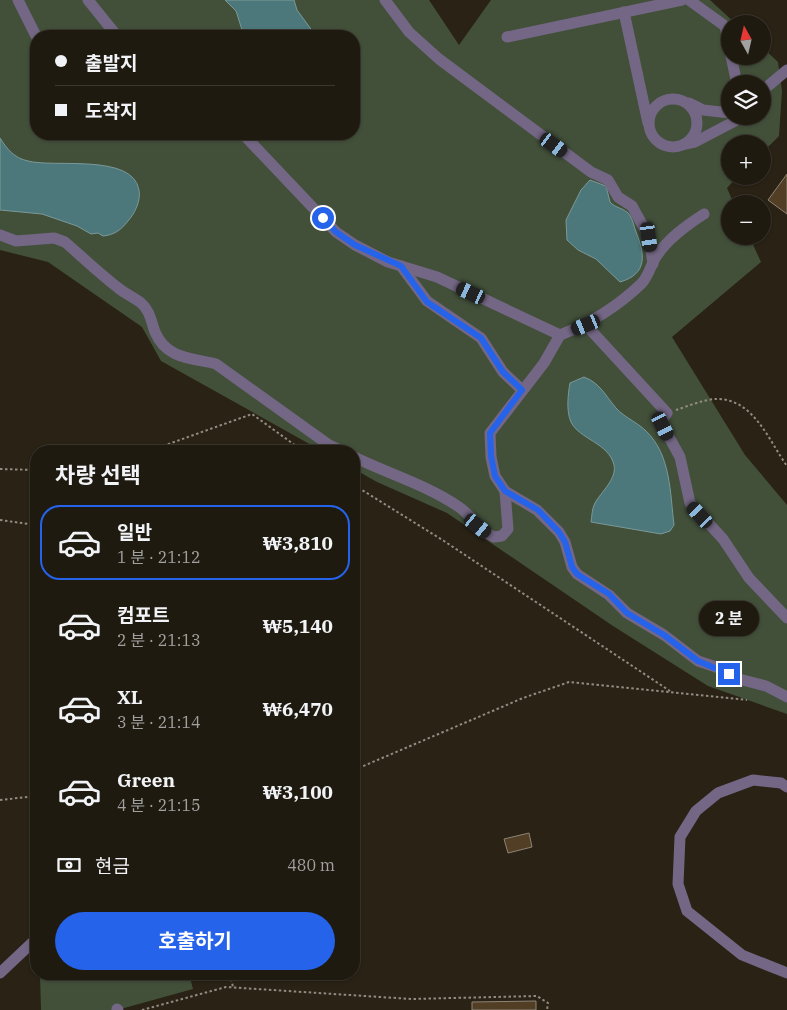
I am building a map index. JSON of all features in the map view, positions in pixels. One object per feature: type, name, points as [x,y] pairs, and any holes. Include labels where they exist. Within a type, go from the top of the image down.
[{"type":"street","points":[[18,0],[33,30]]},
{"type":"street","points":[[88,0],[112,30]]},
{"type":"street","points":[[385,0],[409,32],[439,59],[591,172],[608,180],[618,197],[632,206],[649,237],[653,264]]},
{"type":"street","points":[[507,37],[682,0]]},
{"type":"street","points":[[689,0],[721,24]]},
{"type":"street","points":[[624,12],[650,131],[660,144],[668,147],[695,142],[728,125]]},
{"type":"street","points":[[771,83],[787,70]]},
{"type":"street","points":[[649,123],[650,115],[660,103],[667,100],[683,101],[703,110],[721,112]]},
{"type":"street","points":[[683,101],[694,112],[697,127],[690,140],[683,145]]},
{"type":"street","points":[[250,140],[336,232],[355,245],[401,266],[436,277],[560,336]]},
{"type":"street","points":[[704,214],[682,229],[656,257],[642,283],[586,325],[560,336],[544,363],[490,433],[491,456],[495,476],[505,491],[538,510],[559,532],[565,542],[572,567],[577,574],[609,594],[632,617],[664,635],[698,661],[719,668],[739,679],[766,686],[787,697]]},
{"type":"street","points":[[0,235],[16,241],[54,238],[65,242],[119,289],[141,303],[149,313],[156,334],[169,349],[183,358],[216,364],[329,445]]},
{"type":"street","points":[[401,266],[427,302],[481,338],[503,372],[522,390]]},
{"type":"street","points":[[586,325],[666,412],[663,418],[663,426],[680,457],[690,503],[723,538],[749,578],[787,618]]},
{"type":"street","points":[[360,459],[397,474],[460,507],[478,526],[494,537],[502,536],[508,529],[505,491]]},
{"type":"street","points":[[787,787],[781,783],[753,780],[718,793],[696,811],[680,837],[678,884],[687,911],[742,955],[787,974]]},
{"type":"street","points":[[0,973],[30,945]]},
{"type":"path","points":[[666,412],[716,398],[729,401],[746,409],[765,432],[787,466]]},
{"type":"path","points":[[166,445],[252,414],[295,445]]},
{"type":"path","points":[[0,469],[30,470]]},
{"type":"path","points":[[360,489],[444,541],[672,692]]},
{"type":"path","points":[[0,520],[30,524]]},
{"type":"path","points":[[360,767],[523,698],[569,682],[747,700]]},
{"type":"path","points":[[0,800],[30,797]]},
{"type":"path","points":[[232,980],[234,987]]},
{"type":"path","points":[[142,1010],[226,987],[411,999],[536,996],[548,1003],[547,1010]]},
{"type":"green space","points":[[0,0],[429,0],[459,45],[491,0],[710,0],[726,15],[721,15],[721,65],[771,65],[771,55],[778,62],[782,91],[779,136],[771,144],[771,135],[721,135],[721,185],[730,185],[727,188],[730,195],[721,195],[721,245],[753,245],[761,262],[672,337],[745,455],[787,505],[787,714],[708,686],[613,626],[447,513],[377,482],[360,472],[360,445],[311,445],[161,361],[142,327],[48,262],[0,250]]},
{"type":"green space","points":[[40,980],[191,980],[193,989],[117,1010],[41,1010]]},
{"type":"water","points":[[225,0],[294,0],[297,10],[312,30],[242,30],[236,11]]},
{"type":"water","points":[[0,138],[11,152],[19,158],[28,161],[91,164],[108,166],[123,171],[134,178],[139,190],[138,203],[131,218],[111,235],[103,236],[98,233],[91,234],[77,226],[42,214],[0,210]]},
{"type":"water","points":[[590,180],[606,186],[610,202],[629,214],[639,240],[642,255],[640,268],[636,274],[620,282],[596,259],[578,250],[567,240],[566,220],[581,190]]},
{"type":"water","points":[[584,377],[598,386],[616,408],[646,431],[660,451],[665,463],[670,488],[674,525],[670,531],[661,534],[591,522],[594,505],[611,480],[614,465],[606,451],[580,433],[569,418],[570,383]]},
{"type":"building","points":[[787,174],[787,214],[771,202],[771,196]]},
{"type":"building","points":[[529,833],[532,847],[508,853],[504,839]]},
{"type":"building","points":[[536,1001],[536,1010],[472,1010],[472,1002]]},
{"type":"route","points":[[323,218],[336,232],[355,245],[388,262],[401,266],[427,302],[481,338],[503,372],[522,390],[490,433],[491,456],[495,476],[505,491],[538,510],[559,532],[565,542],[572,567],[577,574],[609,594],[627,613],[664,635],[691,657],[729,674]]}]
